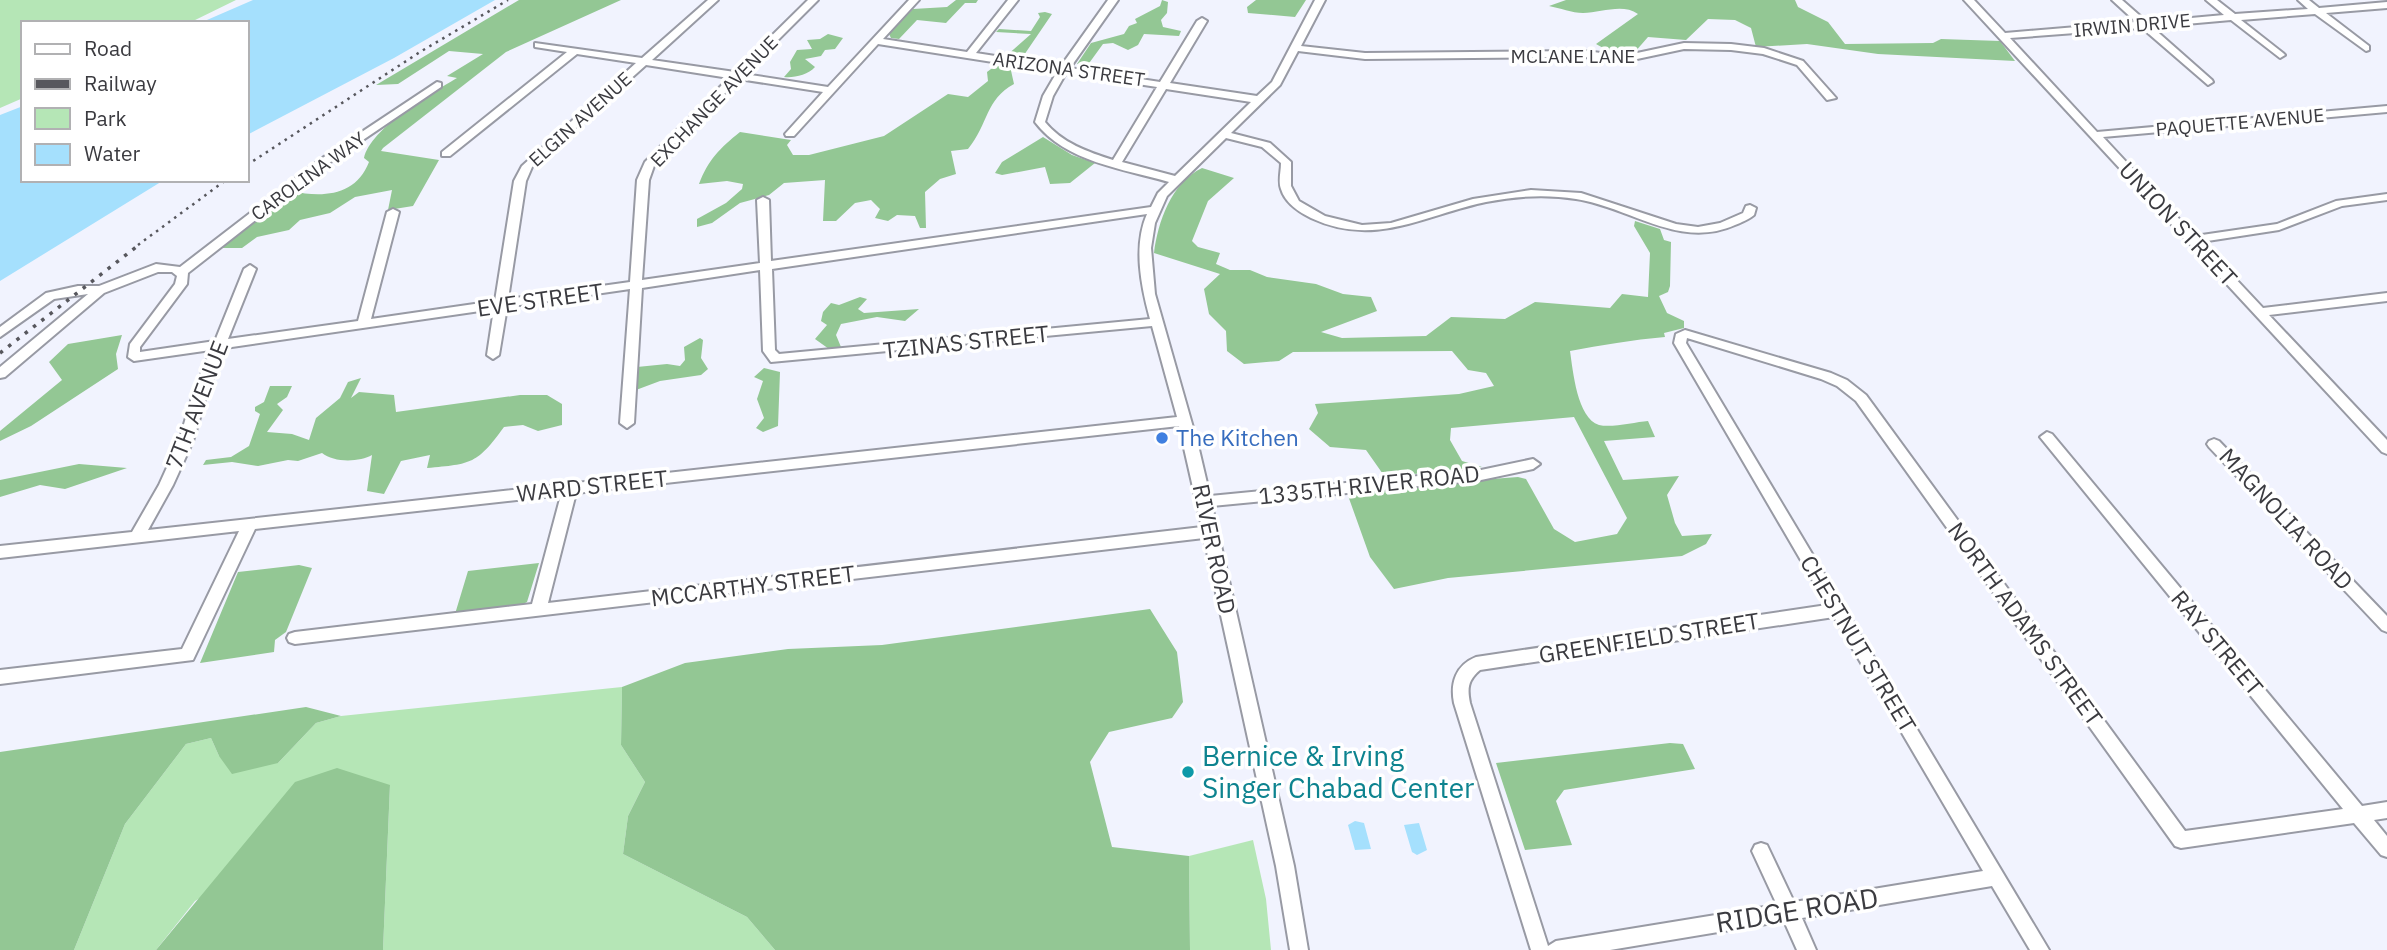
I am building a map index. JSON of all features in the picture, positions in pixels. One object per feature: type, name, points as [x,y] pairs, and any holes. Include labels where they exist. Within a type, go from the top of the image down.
[{"type":"street","name":"ELGIN AVENUE","points":[[493,355],[523,172],[544,147],[713,0]]},
{"type":"street","name":"EXCHANGE AVENUE","points":[[627,423],[643,180],[650,162],[813,0]]},
{"type":"street","points":[[790,134],[914,0]]},
{"type":"street","points":[[970,54],[1013,0]]},
{"type":"street","points":[[1113,0],[1065,69],[1042,110],[1043,128],[1068,146],[1176,180]]},
{"type":"street","name":"RIVER ROAD","points":[[1299,950],[1285,866],[1184,421],[1157,322],[1146,263],[1147,235],[1153,210],[1176,180],[1261,100],[1282,74],[1320,0]]},
{"type":"street","name":"UNION STREET","points":[[1969,0],[2384,443]]},
{"type":"street","points":[[2117,0],[2208,82]]},
{"type":"street","points":[[2211,0],[2280,55]]},
{"type":"street","points":[[2304,0],[2366,48]]},
{"type":"street","name":"IRWIN DRIVE","points":[[2003,36],[2387,5]]},
{"type":"street","points":[[1117,162],[1202,21]]},
{"type":"street","name":"ARIZONA STREET","points":[[876,41],[1165,83],[1261,100]]},
{"type":"street","points":[[538,46],[829,90]]},
{"type":"street","name":"MCLANE LANE","points":[[1296,48],[1365,56],[1586,54],[1623,59],[1684,46],[1731,47],[1771,53],[1800,63],[1831,98]]},
{"type":"street","points":[[446,154],[575,51]]},
{"type":"street","name":"CAROLINA WAY","points":[[181,272],[322,163],[437,85]]},
{"type":"street","name":"PAQUETTE AVENUE","points":[[2094,135],[2387,109]]},
{"type":"street","points":[[1224,135],[1272,148],[1286,162],[1285,187],[1294,201],[1318,216],[1351,227],[1387,228],[1459,206],[1520,192],[1580,195],[1666,226],[1691,232],[1721,229],[1748,215],[1750,208]]},
{"type":"street","points":[[2192,240],[2279,227],[2340,202],[2387,197]]},
{"type":"street","points":[[762,200],[766,265]]},
{"type":"street","name":"EVE STREET","points":[[181,272],[181,284],[134,347],[134,357],[219,347],[1153,210]]},
{"type":"street","points":[[363,325],[393,212]]},
{"type":"street","name":"TZINAS STREET","points":[[766,265],[769,351],[776,359],[1157,322]]},
{"type":"street","points":[[0,374],[100,289],[156,268],[175,268],[181,272]]},
{"type":"street","name":"7TH AVENUE","points":[[136,537],[166,485],[186,441],[250,269]]},
{"type":"street","points":[[0,333],[44,300],[78,289],[100,289]]},
{"type":"street","points":[[2259,312],[2387,297]]},
{"type":"street","name":"NORTH ADAMS STREET","points":[[1680,337],[1696,336],[1826,376],[1852,389],[1869,407],[2181,840],[2358,815]]},
{"type":"street","name":"CHESTNUT STREET","points":[[1680,337],[1680,344],[2040,950]]},
{"type":"street","name":"WARD STREET","points":[[0,552],[1184,421]]},
{"type":"street","name":"RAY STREET","points":[[2047,437],[2387,849]]},
{"type":"street","name":"MAGNOLIA ROAD","points":[[2214,443],[2387,626]]},
{"type":"street","name":"1335TH RIVER ROAD","points":[[1203,502],[1481,475],[1533,464]]},
{"type":"street","points":[[538,610],[570,488]]},
{"type":"street","points":[[0,677],[187,655],[250,524]]},
{"type":"street","name":"MCCARTHY STREET","points":[[295,638],[1210,532]]},
{"type":"street","name":"GREENFIELD STREET","points":[[1540,950],[1462,703],[1458,688],[1463,673],[1476,664],[1837,610]]},
{"type":"street","points":[[2358,815],[2387,810]]},
{"type":"street","points":[[1761,852],[1807,950]]},
{"type":"street","name":"RIDGE ROAD","points":[[1559,950],[1997,877]]},
{"type":"green space","points":[[0,0],[236,0],[193,21],[21,21],[21,99],[0,108]]},
{"type":"green space","points":[[519,0],[621,0],[506,52],[383,148],[381,151],[439,160],[413,206],[388,210],[392,190],[355,197],[330,213],[300,220],[289,230],[257,237],[242,248],[221,248],[292,191],[326,194],[347,188],[356,182],[369,162],[364,158],[378,135],[403,113],[457,78],[447,76],[483,54],[449,51],[398,84],[376,85]]},
{"type":"green space","points":[[956,0],[978,0],[976,3],[965,3],[946,23],[917,20],[899,39],[891,38],[889,34],[913,9],[947,7]]},
{"type":"green space","points":[[1162,0],[1168,2],[1167,13],[1161,20],[1163,27],[1181,31],[1179,36],[1144,34],[1138,45],[1128,50],[1113,43],[1103,44],[1087,66],[1077,64],[1091,43],[1124,34],[1129,26],[1137,23],[1135,19],[1160,6]]},
{"type":"green space","points":[[1256,0],[1306,0],[1295,17],[1248,13],[1247,7]]},
{"type":"green space","points":[[1566,0],[1795,0],[1798,7],[1828,22],[1845,44],[1933,43],[1941,39],[2000,41],[2015,61],[1878,54],[1807,44],[1756,47],[1751,28],[1735,20],[1708,19],[1686,40],[1648,37],[1634,53],[1614,54],[1596,44],[1638,14],[1625,9],[1579,13],[1549,6]]},
{"type":"green space","points":[[1038,13],[1052,14],[1022,58],[1006,56],[1031,34],[996,32],[999,29],[1031,31],[1040,17]]},
{"type":"green space","points":[[828,34],[843,38],[835,49],[825,50],[821,56],[805,59],[815,67],[809,72],[784,77],[791,69],[790,62],[797,50],[812,49],[807,40],[820,39]]},
{"type":"green space","points":[[995,66],[1010,66],[1014,84],[992,105],[968,149],[951,151],[956,174],[940,179],[925,192],[926,228],[920,228],[915,216],[897,215],[888,221],[875,218],[880,209],[871,200],[855,203],[836,221],[823,221],[825,180],[784,183],[769,195],[740,203],[712,223],[697,227],[697,219],[726,203],[742,189],[743,184],[727,181],[699,184],[715,155],[740,132],[791,140],[787,145],[793,155],[809,155],[884,136],[948,94],[968,97],[988,81],[987,72]]},
{"type":"green space","points":[[1043,137],[1072,155],[1095,163],[1070,183],[1050,184],[1045,167],[1002,175],[995,173],[1002,162]]},
{"type":"green space","points":[[1202,168],[1234,178],[1208,201],[1192,241],[1198,247],[1220,253],[1216,264],[1230,270],[1250,270],[1267,277],[1316,284],[1343,294],[1371,297],[1377,311],[1321,332],[1342,338],[1426,336],[1451,317],[1505,319],[1535,302],[1610,308],[1622,294],[1648,297],[1650,253],[1634,226],[1635,221],[1660,229],[1664,240],[1671,242],[1670,286],[1668,292],[1659,296],[1667,313],[1684,321],[1684,328],[1664,333],[1665,337],[1570,351],[1577,393],[1592,421],[1610,426],[1648,421],[1655,437],[1604,441],[1623,480],[1679,476],[1667,495],[1675,523],[1682,536],[1712,534],[1706,544],[1682,556],[1448,578],[1394,589],[1370,557],[1346,490],[1518,477],[1526,479],[1554,529],[1575,542],[1617,534],[1627,518],[1574,417],[1451,428],[1450,440],[1462,461],[1482,467],[1385,477],[1366,450],[1330,447],[1309,429],[1318,413],[1315,404],[1459,394],[1494,386],[1486,373],[1468,370],[1452,351],[1293,352],[1279,361],[1244,364],[1227,351],[1226,331],[1209,314],[1204,289],[1220,274],[1154,253],[1163,216],[1174,193],[1182,183]]},
{"type":"green space","points":[[860,297],[867,299],[858,309],[864,313],[919,309],[905,321],[877,317],[841,324],[836,335],[841,347],[829,349],[815,339],[827,325],[821,321],[823,312],[831,303],[839,305]]},
{"type":"green space","points":[[122,335],[116,354],[118,369],[31,426],[0,441],[0,431],[62,380],[49,362],[68,344]]},
{"type":"green space","points":[[700,338],[703,340],[701,358],[708,369],[701,375],[660,381],[636,390],[637,367],[667,364],[680,366],[685,360],[684,347]]},
{"type":"green space","points":[[764,368],[780,372],[778,426],[763,432],[756,428],[764,418],[757,399],[763,381],[754,377]]},
{"type":"green space","points":[[361,378],[351,398],[359,392],[394,395],[396,412],[520,395],[547,395],[562,404],[562,425],[538,431],[523,425],[504,427],[480,455],[464,463],[427,468],[430,455],[401,461],[384,494],[367,491],[372,455],[347,460],[333,459],[322,453],[298,461],[288,460],[258,466],[232,462],[203,465],[206,460],[231,457],[249,446],[260,414],[255,411],[255,407],[264,402],[270,386],[292,386],[287,397],[277,404],[283,410],[267,432],[292,434],[309,440],[316,418],[340,398],[348,382]]},
{"type":"green space","points":[[79,464],[127,468],[65,489],[40,485],[0,497],[0,480]]},
{"type":"green space","points":[[539,563],[527,602],[517,607],[455,614],[468,571]]},
{"type":"green space","points":[[299,565],[312,568],[286,632],[275,640],[274,652],[200,663],[238,572]]},
{"type":"green space","points":[[1150,609],[1177,652],[1183,702],[1172,718],[1109,732],[1090,762],[1112,847],[1189,856],[1190,950],[775,950],[747,917],[623,854],[628,816],[645,782],[621,745],[622,687],[685,663],[788,649],[882,645]]},
{"type":"green space","points":[[622,687],[621,745],[645,782],[628,816],[623,854],[747,917],[775,950],[383,950],[390,785],[195,901],[156,950],[74,950],[125,824],[186,744],[211,738],[219,756],[278,763],[316,723],[341,716]]},
{"type":"green space","points":[[306,707],[341,716],[316,723],[278,763],[232,774],[219,756],[211,738],[186,744],[125,824],[74,950],[0,950],[0,752]]},
{"type":"green space","points":[[1670,743],[1683,744],[1695,769],[1564,790],[1556,801],[1572,845],[1525,850],[1496,763]]},
{"type":"green space","points":[[337,768],[390,785],[383,950],[156,950],[295,782]]},
{"type":"green space","points":[[1253,840],[1266,899],[1271,950],[1190,950],[1189,856]]},
{"type":"water","points":[[253,0],[495,0],[394,58],[248,134],[248,21],[205,21]]},
{"type":"water","points":[[21,107],[21,182],[161,182],[0,281],[0,115]]},
{"type":"water","points":[[1355,821],[1364,823],[1371,849],[1355,850],[1348,825]]},
{"type":"water","points":[[1419,823],[1427,850],[1417,855],[1412,852],[1404,825]]},
{"type":"railway","points":[[248,164],[420,52],[508,0]]},
{"type":"railway","points":[[138,245],[223,182]]},
{"type":"railway","points":[[0,353],[140,244]]},
{"type":"place","name":"The Kitchen","points":[[1162,438]]},
{"type":"place","name":"Bernice & Irving Singer Chabad Center","points":[[1188,772]]}]
